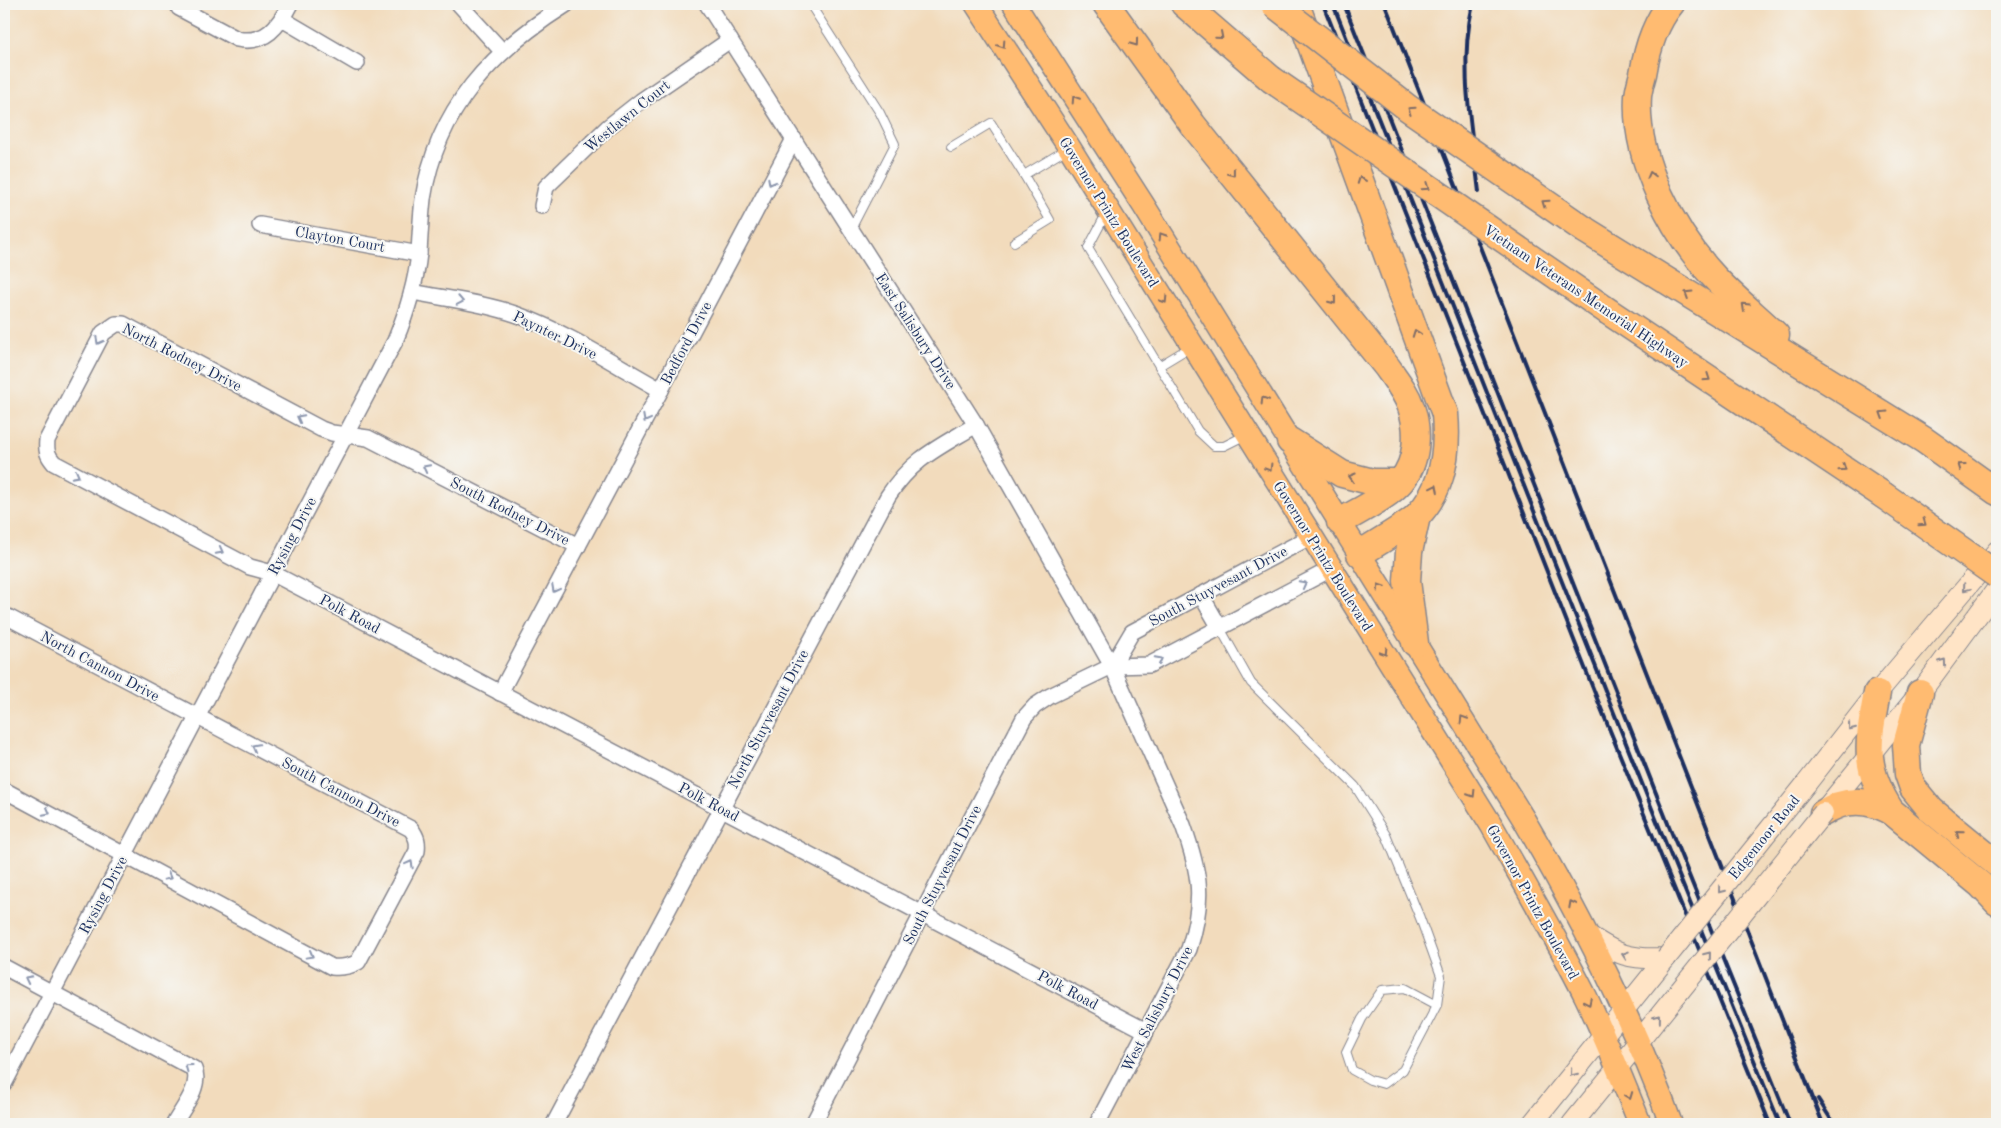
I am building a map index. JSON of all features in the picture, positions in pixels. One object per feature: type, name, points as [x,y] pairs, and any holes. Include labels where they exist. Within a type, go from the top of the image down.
[{"type":"highway","points":[[1106,4],[1193,125],[1387,367],[1411,407],[1416,440],[1412,461],[1400,482],[1340,522]]},
{"type":"highway","name":"Vietnam Veterans Memorial Highway","points":[[1184,4],[1271,80],[1609,312],[1883,495],[1997,575]]},
{"type":"highway","points":[[1274,4],[1408,108],[1585,230],[1924,440],[1997,492]]},
{"type":"highway","points":[[1296,4],[1445,414],[1446,452],[1443,470],[1434,491],[1417,516],[1409,552],[1407,581],[1416,643]]},
{"type":"highway","points":[[1671,4],[1654,33],[1645,60],[1638,96],[1640,134],[1654,185],[1679,231],[1714,277],[1819,375]]},
{"type":"highway","points":[[1290,442],[1342,474],[1373,482],[1400,482]]},
{"type":"highway","points":[[1360,554],[1417,516]]},
{"type":"highway","points":[[1877,693],[1869,740],[1869,754],[1874,780],[1891,811]]},
{"type":"highway","points":[[1920,693],[1906,745],[1908,774],[1913,788],[1931,810],[1997,864]]},
{"type":"highway","points":[[1823,813],[1836,805],[1852,801],[1881,806],[1891,811],[1981,885],[1997,902]]},
{"type":"main road","name":"Governor Printz Boulevard","points":[[976,4],[1108,210],[1492,826],[1556,940],[1604,1035],[1640,1124]]},
{"type":"main road","name":"Governor Printz Boulevard","points":[[1014,4],[1144,206],[1523,818],[1588,935],[1624,1010],[1671,1124]]},
{"type":"main road","points":[[1108,210],[1144,206]]},
{"type":"main road","name":"South Stuyvesant Drive","points":[[1312,536],[1340,522]]},
{"type":"main road","name":"Edgemoor Road","points":[[1532,1124],[1877,693],[1997,551]]},
{"type":"main road","name":"South Stuyvesant Drive","points":[[1331,569],[1360,554]]},
{"type":"main road","name":"Edgemoor Road","points":[[1572,1124],[1920,693],[1997,589]]},
{"type":"main road","points":[[1588,935],[1620,954],[1629,957],[1642,959],[1666,958]]},
{"type":"street","points":[[179,8],[238,39],[246,41],[269,35],[282,19],[290,4]]},
{"type":"street","points":[[459,4],[502,51]]},
{"type":"street","name":"Rysing Drive","points":[[4,1084],[395,340],[412,292],[419,254],[423,199],[439,141],[460,101],[483,70],[502,51],[534,26],[567,4]]},
{"type":"street","name":"East Salisbury Drive","points":[[707,4],[976,426],[1112,666]]},
{"type":"street","points":[[282,19],[357,63]]},
{"type":"street","name":"Westlawn Court","points":[[542,206],[546,187],[608,127],[641,101],[730,40]]},
{"type":"street","name":"Bedford Drive","points":[[578,546],[794,139]]},
{"type":"street","name":"Clayton Court","points":[[260,225],[419,254]]},
{"type":"street","name":"Paynter Drive","points":[[412,292],[496,308],[530,320],[564,336],[661,390]]},
{"type":"street","name":"North Rodney Drive","points":[[272,573],[250,567],[54,463],[48,457],[46,449],[47,440],[103,333],[116,324],[123,324],[321,429],[345,435]]},
{"type":"street","name":"North Stuyvesant Drive","points":[[554,1124],[888,496],[900,477],[912,465],[976,426]]},
{"type":"street","name":"South Rodney Drive","points":[[345,435],[368,438],[578,546],[500,693]]},
{"type":"street","name":"South Stuyvesant Drive","points":[[1112,666],[1132,632],[1312,536]]},
{"type":"street","name":"South Stuyvesant Drive","points":[[813,1124],[1024,718],[1035,706],[1050,696],[1112,666],[1149,665],[1331,569]]},
{"type":"street","name":"Polk Road","points":[[272,573],[1146,1031]]},
{"type":"street","points":[[1201,595],[1220,628]]},
{"type":"street","name":"North Cannon Drive","points":[[4,615],[197,716]]},
{"type":"street","name":"West Salisbury Drive","points":[[1097,1124],[1189,949],[1197,924],[1200,899],[1199,876],[1183,825],[1112,666]]},
{"type":"street","name":"South Cannon Drive","points":[[125,854],[332,967],[342,968],[350,967],[358,962],[412,860],[418,842],[416,835],[411,829],[197,716]]},
{"type":"street","points":[[4,790],[125,854]]},
{"type":"street","points":[[4,967],[194,1069],[196,1075],[195,1085],[174,1124]]},
{"type":"lane","points":[[810,4],[880,113],[895,144],[851,230]]},
{"type":"lane","points":[[951,147],[991,123],[1050,220],[1014,242]]},
{"type":"lane","points":[[1024,176],[1068,148]]},
{"type":"lane","points":[[1108,210],[1088,248],[1198,431],[1214,446],[1224,446],[1248,434]]},
{"type":"lane","points":[[1159,366],[1192,346]]},
{"type":"lane","points":[[1220,628],[1251,683],[1355,786],[1386,835],[1420,918],[1441,976],[1437,1005],[1403,1070],[1384,1084],[1370,1080],[1352,1070],[1346,1052],[1362,1019],[1382,990],[1405,988],[1437,1005]]},
{"type":"railway","points":[[1323,4],[1598,701],[1770,1124]]},
{"type":"railway","points":[[1333,4],[1660,829],[1780,1124]]},
{"type":"railway","points":[[1344,4],[1669,826],[1790,1124]]},
{"type":"railway","points":[[1385,4],[1823,1124]]},
{"type":"railway","points":[[1473,4],[1469,27],[1466,74],[1479,192]]},
{"type":"railway","points":[[1818,1099],[1834,1124]]}]
